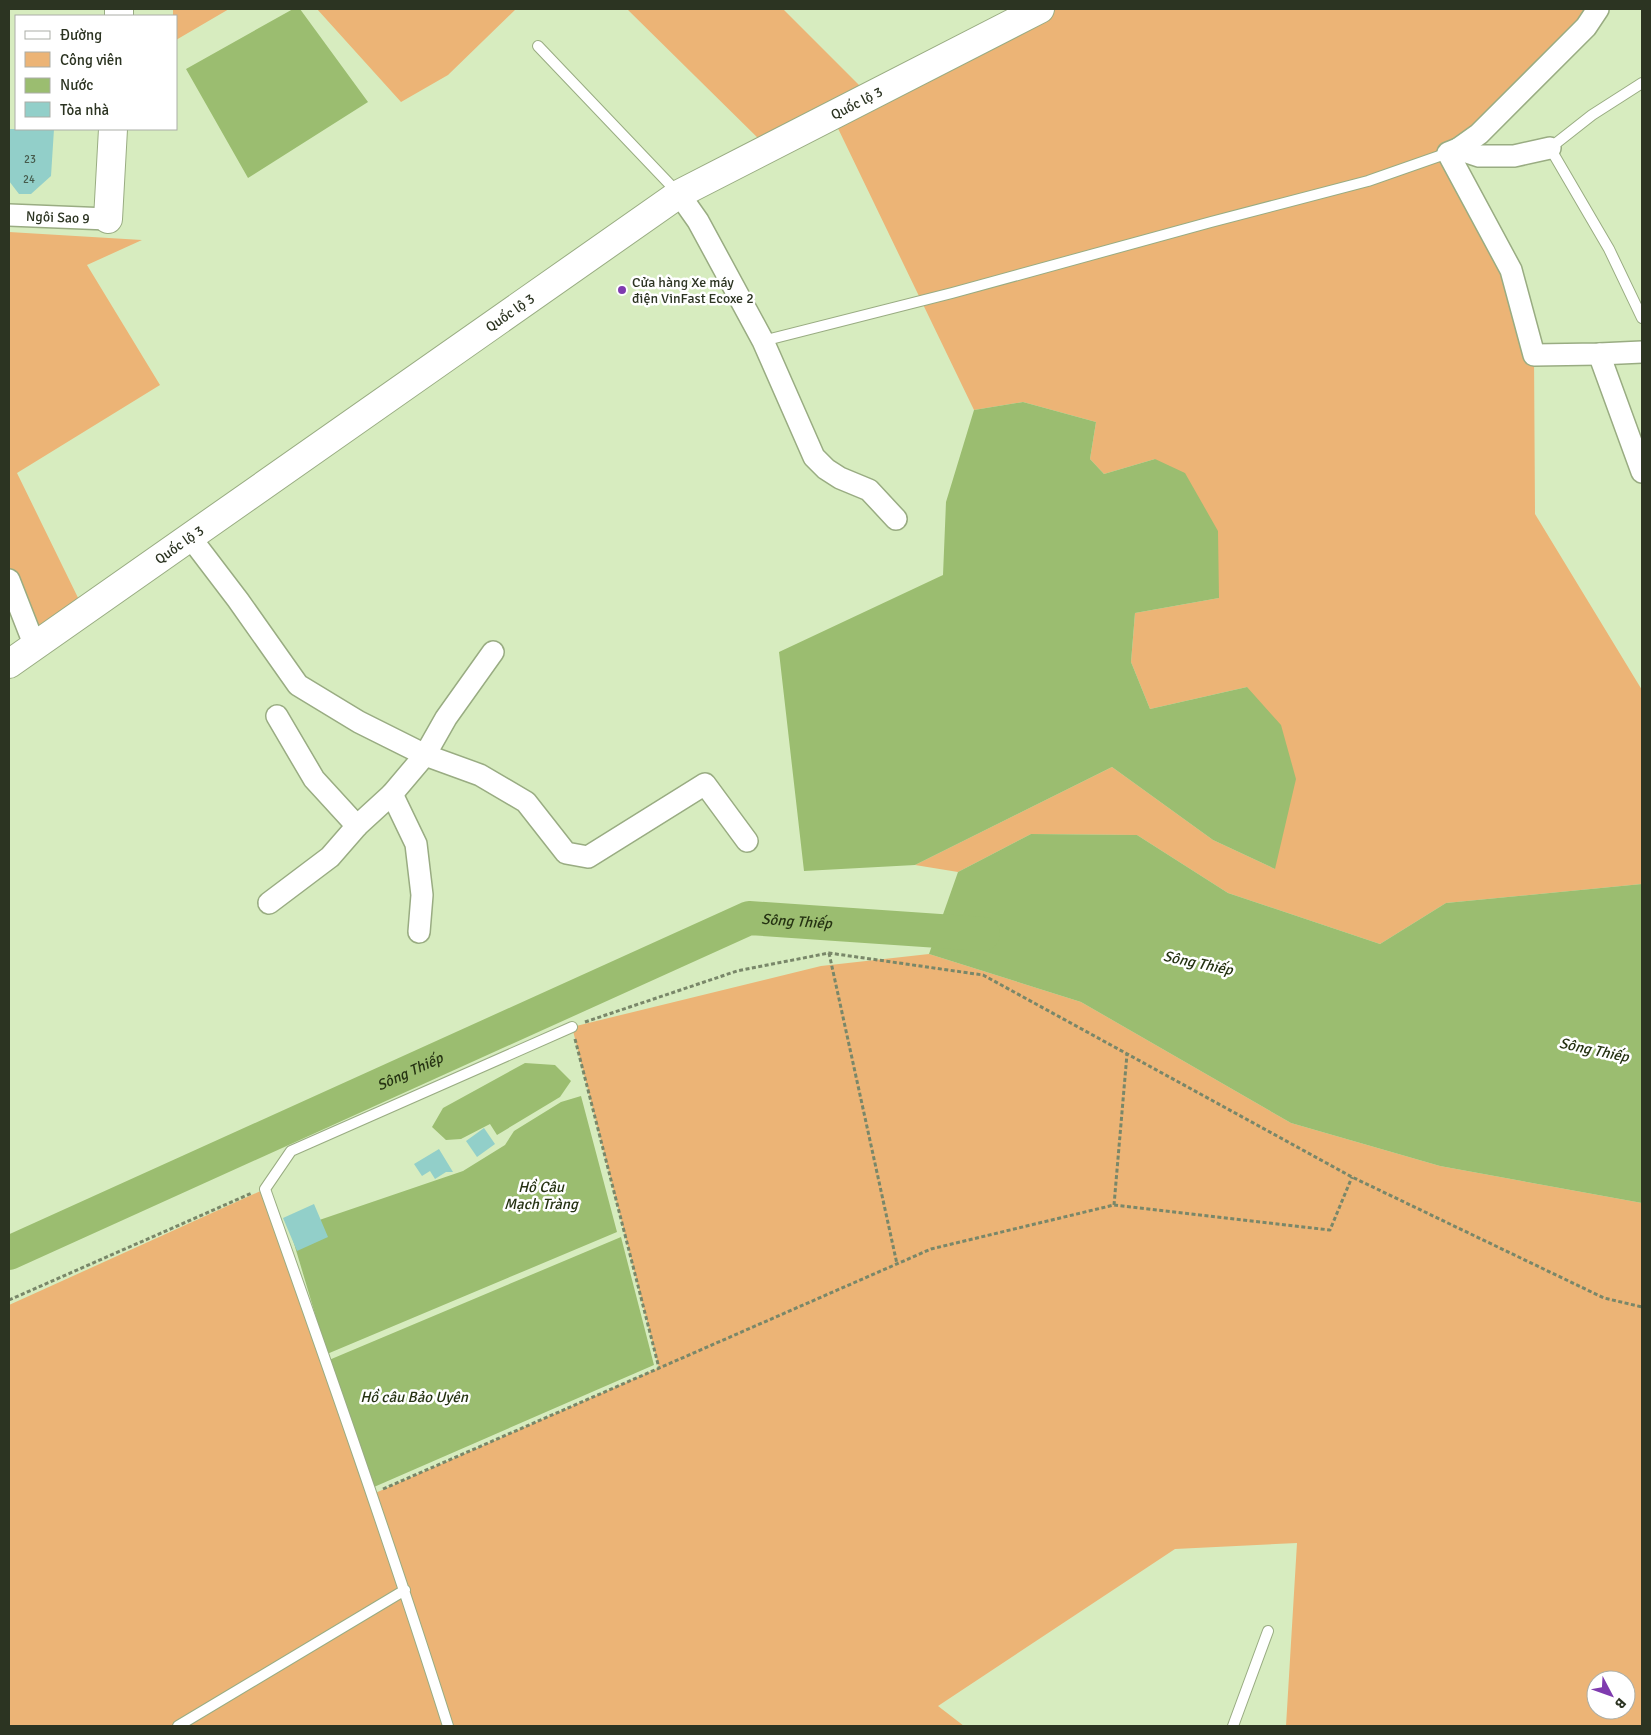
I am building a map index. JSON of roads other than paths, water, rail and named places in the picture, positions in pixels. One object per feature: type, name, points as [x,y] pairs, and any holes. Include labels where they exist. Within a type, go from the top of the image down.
[{"type":"main road","name":"Quốc lộ 3","points":[[9,664],[34,644],[190,538],[679,194],[1040,9]]},
{"type":"main road","points":[[108,219],[113,130]]},
{"type":"street","points":[[1453,151],[1478,134],[1586,27],[1598,9]]},
{"type":"street","points":[[1453,151],[1479,156],[1514,156],[1550,148]]},
{"type":"street","points":[[1453,151],[1511,270],[1534,355],[1642,352]]},
{"type":"street","points":[[679,194],[698,221],[763,341],[814,457],[826,469],[840,478],[869,490],[896,519]]},
{"type":"street","name":"Ngôi Sao 9","points":[[9,215],[108,219]]},
{"type":"street","points":[[1599,354],[1642,472]]},
{"type":"street","points":[[190,538],[238,600],[298,685],[359,722],[425,755],[480,776],[526,802],[566,853],[588,857],[705,784],[747,841]]},
{"type":"street","points":[[9,580],[34,644]]},
{"type":"street","points":[[269,903],[330,857],[357,826],[392,794],[425,755],[446,718],[493,652]]},
{"type":"street","points":[[277,716],[314,779],[357,826]]},
{"type":"street","points":[[392,794],[416,844],[422,894],[419,932]]},
{"type":"lane","points":[[538,46],[679,194]]},
{"type":"lane","points":[[1642,83],[1592,115],[1550,148],[1609,249],[1642,318]]},
{"type":"lane","points":[[763,341],[952,293],[1220,219],[1368,181],[1453,151]]},
{"type":"lane","points":[[448,1726],[373,1494],[265,1189],[292,1151],[572,1027]]},
{"type":"lane","points":[[178,1726],[405,1590]]},
{"type":"lane","points":[[1233,1726],[1268,1632]]},
{"type":"water","points":[[293,9],[300,9],[368,102],[248,178],[186,69]]},
{"type":"water","points":[[1023,402],[1096,422],[1090,459],[1104,474],[1155,459],[1185,473],[1218,531],[1219,598],[1135,613],[1131,662],[1150,709],[1247,687],[1281,725],[1296,779],[1275,869],[1213,840],[1112,767],[915,865],[804,871],[779,652],[943,575],[946,502],[974,410]]},
{"type":"water","points":[[1031,834],[1137,835],[1228,893],[1380,944],[1446,903],[1642,884],[1642,1203],[1440,1166],[1291,1123],[1081,1002],[929,954],[958,872]]},
{"type":"water","points":[[525,1063],[555,1065],[571,1081],[560,1097],[497,1135],[490,1124],[461,1139],[446,1140],[432,1127],[443,1108]]},
{"type":"water","name":"Hồ Câu Mạch Tràng","points":[[581,1096],[617,1232],[327,1354],[290,1230],[463,1171],[505,1145],[514,1131],[561,1102]]},
{"type":"water","name":"Hồ câu Bảo Uyên","points":[[621,1237],[654,1365],[374,1487],[329,1360]]},
{"type":"waterway","name":"Sông Thiếp","points":[[9,1253],[749,918],[983,934]]},
{"type":"place","name":"Cửa hàng Xe máy điện VinFast Ecoxe 2","points":[[622,290]]}]
